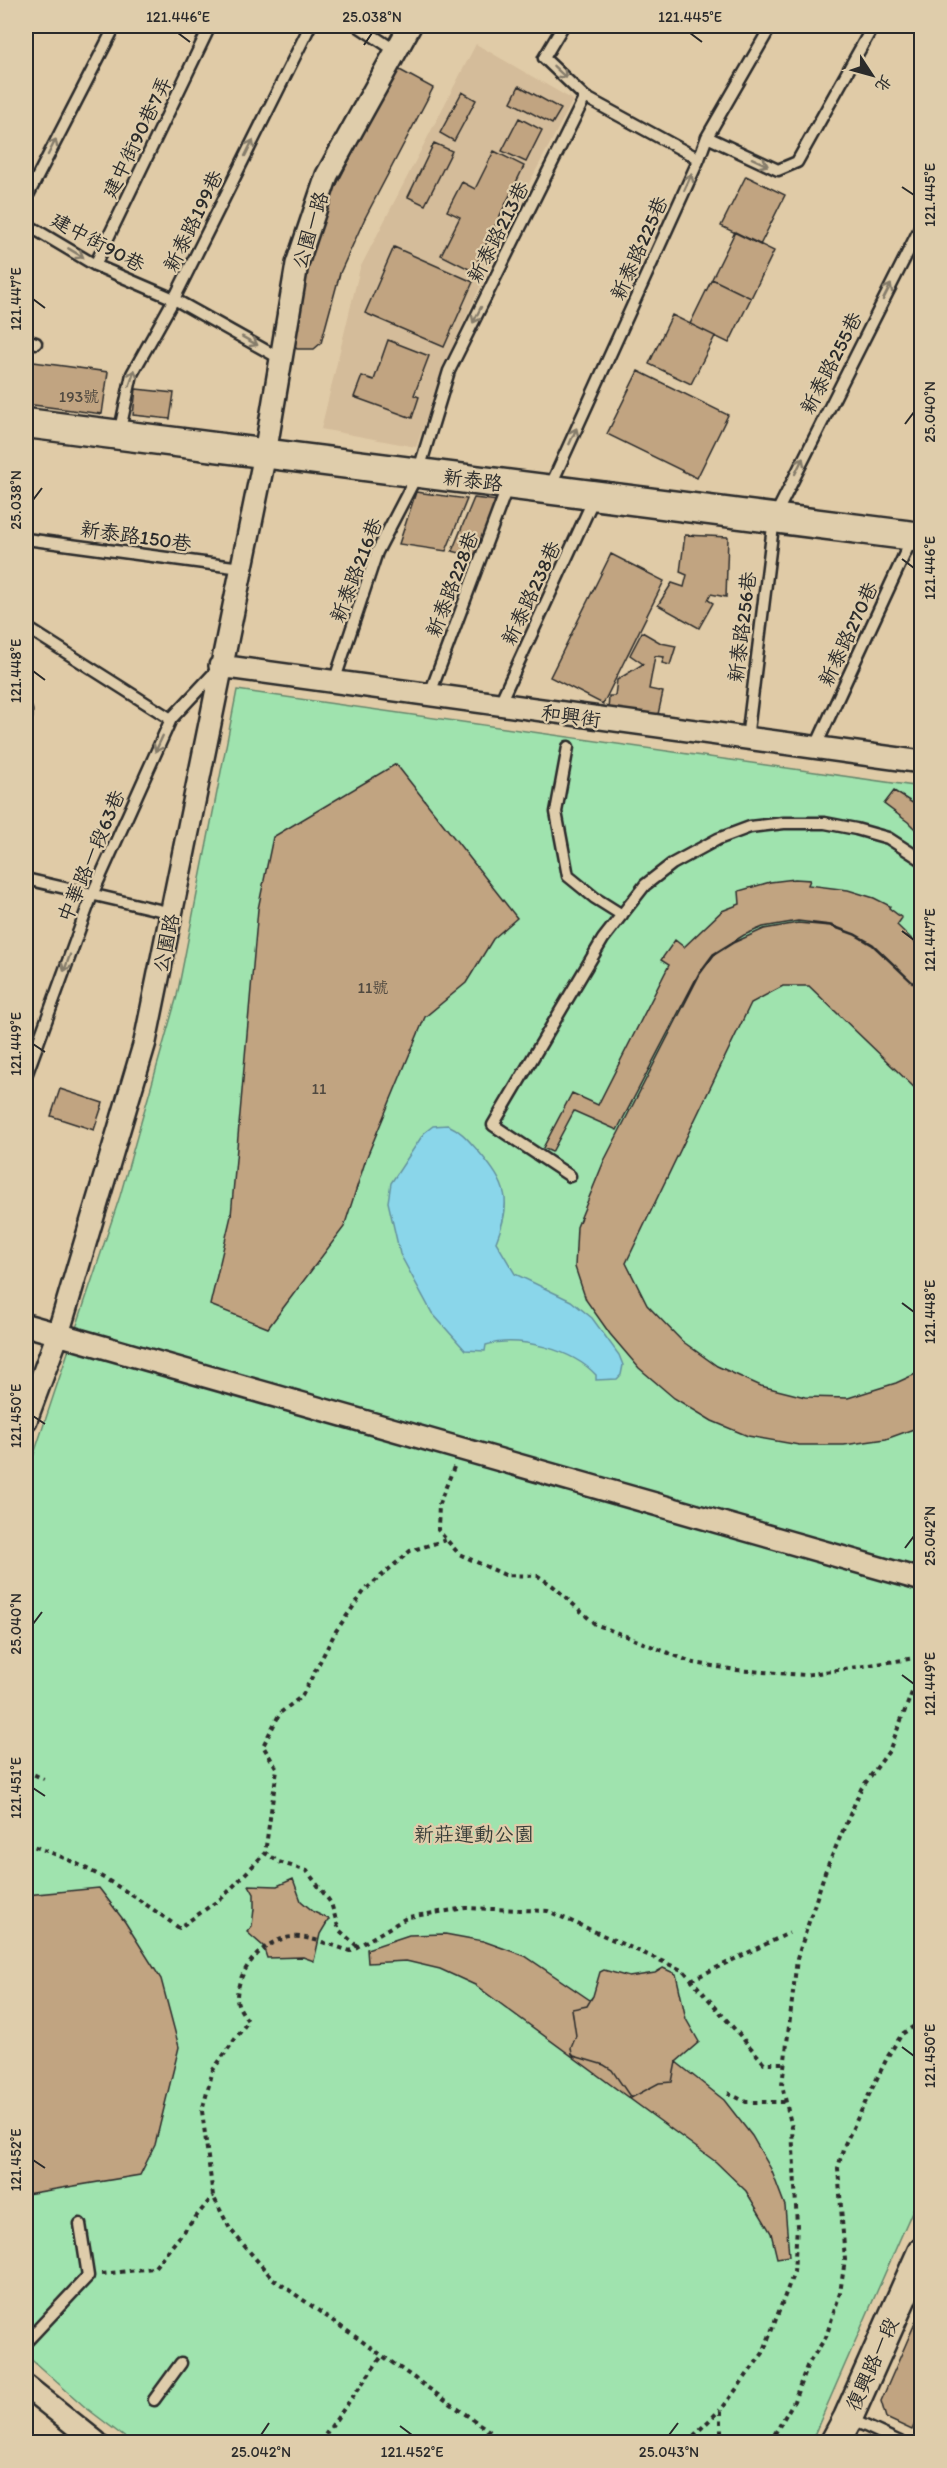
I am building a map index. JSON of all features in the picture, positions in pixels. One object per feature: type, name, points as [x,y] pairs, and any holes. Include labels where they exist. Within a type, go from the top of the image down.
[{"type":"main road","name":"新泰路","points":[[26,423],[917,536]]},
{"type":"main road","name":"復興路一段","points":[[841,2430],[921,2252]]},
{"type":"street","name":"公園一路","points":[[265,454],[297,264],[327,175],[410,26]]},
{"type":"street","name":"公園路","points":[[26,1420],[58,1334],[145,1042],[265,454]]},
{"type":"street","name":"和興街","points":[[220,666],[921,762]]},
{"type":"street","points":[[26,1325],[921,1580]]},
{"type":"street","points":[[26,2386],[96,2442]]},
{"type":"lane","points":[[26,199],[115,26]]},
{"type":"lane","name":"建中街90巷7弄","points":[[95,265],[210,26]]},
{"type":"lane","name":"新泰路199巷","points":[[119,435],[132,374],[174,299],[310,26]]},
{"type":"lane","points":[[358,26],[396,51]]},
{"type":"lane","points":[[563,26],[544,58],[585,97],[699,159]]},
{"type":"lane","name":"新泰路225巷","points":[[549,490],[707,137],[771,26]]},
{"type":"lane","points":[[707,137],[778,170],[797,162],[873,26]]},
{"type":"lane","name":"新泰路213巷","points":[[418,473],[449,371],[585,97]]},
{"type":"lane","name":"建中街90巷","points":[[26,224],[95,265],[174,299],[281,359]]},
{"type":"lane","name":"新泰路255巷","points":[[774,518],[921,224]]},
{"type":"lane","name":"新泰路216巷","points":[[334,682],[377,552],[418,473]]},
{"type":"lane","name":"新泰路228巷","points":[[429,696],[508,485]]},
{"type":"lane","name":"新泰路238巷","points":[[499,705],[595,496]]},
{"type":"lane","name":"新泰路256巷","points":[[747,739],[774,518]]},
{"type":"lane","name":"新泰路270巷","points":[[815,748],[917,536]]},
{"type":"lane","name":"新泰路150巷","points":[[26,539],[241,568]]},
{"type":"lane","points":[[26,627],[171,719]]},
{"type":"lane","name":"中華路一段63巷","points":[[26,1076],[92,896],[171,719],[220,666]]},
{"type":"lane","points":[[26,710],[26,717]]},
{"type":"lane","points":[[568,747],[556,812],[568,876],[595,898],[622,915]]},
{"type":"lane","points":[[570,1176],[493,1125],[603,939],[645,885],[672,864],[718,838],[750,826],[784,823],[836,825],[888,838],[921,859]]},
{"type":"lane","points":[[26,879],[172,914]]},
{"type":"lane","points":[[26,2342],[88,2276],[80,2224]]},
{"type":"lane","points":[[154,2400],[181,2364]]},
{"type":"lane","points":[[841,2430],[900,2442]]},
{"type":"path","points":[[461,1449],[438,1504],[438,1530],[459,1554],[505,1575],[538,1576],[553,1586],[595,1624],[694,1663],[736,1670],[805,1676],[921,1657]]},
{"type":"path","points":[[26,1844],[74,1861],[132,1894],[180,1928],[223,1897],[265,1853],[277,1769],[263,1746],[280,1713],[302,1696],[336,1631],[365,1590],[410,1551],[446,1540]]},
{"type":"path","points":[[687,2442],[721,2410],[763,2353],[794,2272],[797,2226],[792,2128],[782,2085],[798,1959],[825,1872],[861,1789],[889,1751],[921,1667]]},
{"type":"path","points":[[26,1771],[44,1779]]},
{"type":"path","points":[[265,1853],[279,1862],[307,1871],[331,1903],[339,1930],[357,1946]]},
{"type":"path","points":[[505,2442],[272,2278],[230,2229],[213,2196],[202,2111],[213,2070],[248,2021],[237,2003],[239,1982],[260,1950],[279,1941],[299,1937],[350,1951],[408,1917],[466,1908],[549,1911],[684,1971],[764,2063],[785,2063]]},
{"type":"path","points":[[691,1980],[789,1933]]},
{"type":"path","points":[[770,2442],[794,2401],[807,2366],[826,2337],[840,2293],[845,2260],[838,2168],[844,2146],[888,2056],[902,2034],[921,2021]]},
{"type":"path","points":[[728,2093],[746,2102],[786,2102]]},
{"type":"path","points":[[88,2276],[154,2268],[213,2196]]},
{"type":"path","points":[[320,2442],[382,2355]]},
{"type":"path","points":[[721,2410],[721,2442]]},
{"type":"shaded area","points":[[476,44],[573,100],[514,212],[452,348],[416,447],[321,429],[360,268]]},
{"type":"green space","name":"新莊運動公園","points":[[237,690],[921,787],[921,2191],[811,2442],[131,2442],[85,2407],[26,2355],[26,1478],[120,1196],[177,996]]},
{"type":"water","points":[[448,1125],[472,1144],[489,1164],[501,1185],[505,1204],[496,1242],[515,1274],[571,1301],[592,1318],[619,1355],[623,1365],[621,1375],[617,1379],[596,1380],[596,1375],[574,1358],[545,1347],[499,1342],[486,1345],[485,1351],[465,1350],[432,1313],[400,1254],[388,1202],[391,1183],[424,1133],[433,1126]]},
{"type":"building","points":[[396,68],[433,88],[365,218],[340,273],[321,343],[314,349],[297,349],[289,341],[317,234],[329,200]]},
{"type":"building","points":[[519,86],[561,109],[552,124],[511,102]]},
{"type":"building","points":[[462,92],[476,100],[454,141],[440,133]]},
{"type":"building","points":[[519,118],[542,130],[526,162],[502,151]]},
{"type":"building","points":[[434,143],[452,151],[425,205],[408,197]]},
{"type":"building","points":[[494,151],[524,166],[473,271],[441,255],[460,217],[447,211],[462,182],[475,189]]},
{"type":"building","points":[[746,176],[785,195],[760,245],[721,226]]},
{"type":"building","points":[[735,232],[774,251],[751,298],[712,279]]},
{"type":"building","points":[[394,247],[473,282],[444,347],[365,313]]},
{"type":"building","points":[[712,279],[751,298],[729,343],[690,324]]},
{"type":"building","points":[[672,315],[715,336],[691,384],[649,364]]},
{"type":"building","points":[[388,340],[429,356],[414,395],[419,397],[412,418],[354,397],[362,376],[374,380]]},
{"type":"building","points":[[26,361],[108,372],[102,414],[26,404]]},
{"type":"building","points":[[638,371],[728,415],[697,478],[607,434]]},
{"type":"building","points":[[136,389],[174,393],[170,419],[133,415]]},
{"type":"building","points":[[416,492],[467,499],[446,551],[399,544]]},
{"type":"building","points":[[474,498],[498,501],[476,557],[452,551]]},
{"type":"building","points":[[685,535],[728,537],[726,597],[711,594],[708,600],[713,603],[699,628],[658,605],[672,583],[684,587],[687,575],[680,572]]},
{"type":"building","points":[[611,554],[664,581],[603,704],[550,677]]},
{"type":"building","points":[[642,632],[661,643],[676,646],[670,665],[662,663],[664,657],[655,656],[649,689],[663,692],[657,719],[608,711],[609,696],[615,696],[617,680],[643,664],[630,655]]},
{"type":"building","points":[[396,764],[517,918],[493,939],[466,983],[425,1017],[366,1159],[344,1227],[268,1328],[210,1305],[231,1216],[258,909],[273,837]]},
{"type":"building","points":[[894,791],[922,809],[922,827],[918,832],[884,804]]},
{"type":"building","points":[[810,880],[808,885],[848,890],[890,906],[889,908],[902,918],[897,925],[922,949],[922,991],[873,944],[855,934],[831,925],[798,921],[763,927],[744,935],[713,954],[699,973],[617,1130],[574,1111],[552,1152],[543,1148],[572,1093],[598,1105],[669,965],[661,960],[675,940],[684,947],[722,911],[740,904],[739,891],[770,882]]},
{"type":"building","points":[[798,923],[830,926],[855,935],[872,945],[922,992],[922,1095],[809,986],[783,986],[751,1003],[626,1263],[647,1305],[682,1341],[717,1366],[761,1386],[805,1397],[848,1398],[896,1383],[922,1371],[922,1426],[886,1439],[844,1445],[799,1445],[748,1436],[712,1421],[674,1398],[639,1368],[610,1334],[586,1300],[575,1267],[577,1227],[604,1161],[700,974],[714,955],[733,943],[764,929]]},
{"type":"building","points":[[60,1089],[103,1103],[94,1130],[51,1116]]},
{"type":"building","points":[[293,1879],[301,1901],[314,1912],[329,1919],[320,1934],[314,1961],[303,1957],[267,1958],[263,1946],[247,1932],[252,1926],[254,1909],[254,1894],[249,1885],[277,1886]]},
{"type":"building","points":[[99,1888],[125,1922],[161,1979],[179,2047],[155,2145],[140,2175],[26,2194],[26,1895]]},
{"type":"building","points":[[445,1934],[483,1941],[525,1956],[590,2000],[600,1972],[604,1970],[629,1977],[655,1973],[663,1968],[676,1974],[686,2019],[699,2042],[676,2062],[724,2100],[752,2136],[771,2169],[785,2206],[789,2256],[777,2258],[771,2233],[746,2191],[716,2162],[475,1985],[440,1969],[406,1961],[368,1963],[367,1949],[409,1935]]},
{"type":"building","points":[[663,1968],[676,1974],[686,2019],[699,2042],[676,2062],[672,2082],[659,2083],[631,2098],[612,2070],[572,2054],[571,2048],[576,2036],[572,2009],[587,2006],[593,1996],[600,1972],[604,1970],[629,1977],[655,1973]]},
{"type":"building","points":[[922,2307],[922,2407],[912,2430],[886,2418],[881,2401]]},
{"type":"building","points":[[859,2437],[866,2437],[879,2442],[855,2442]]}]
